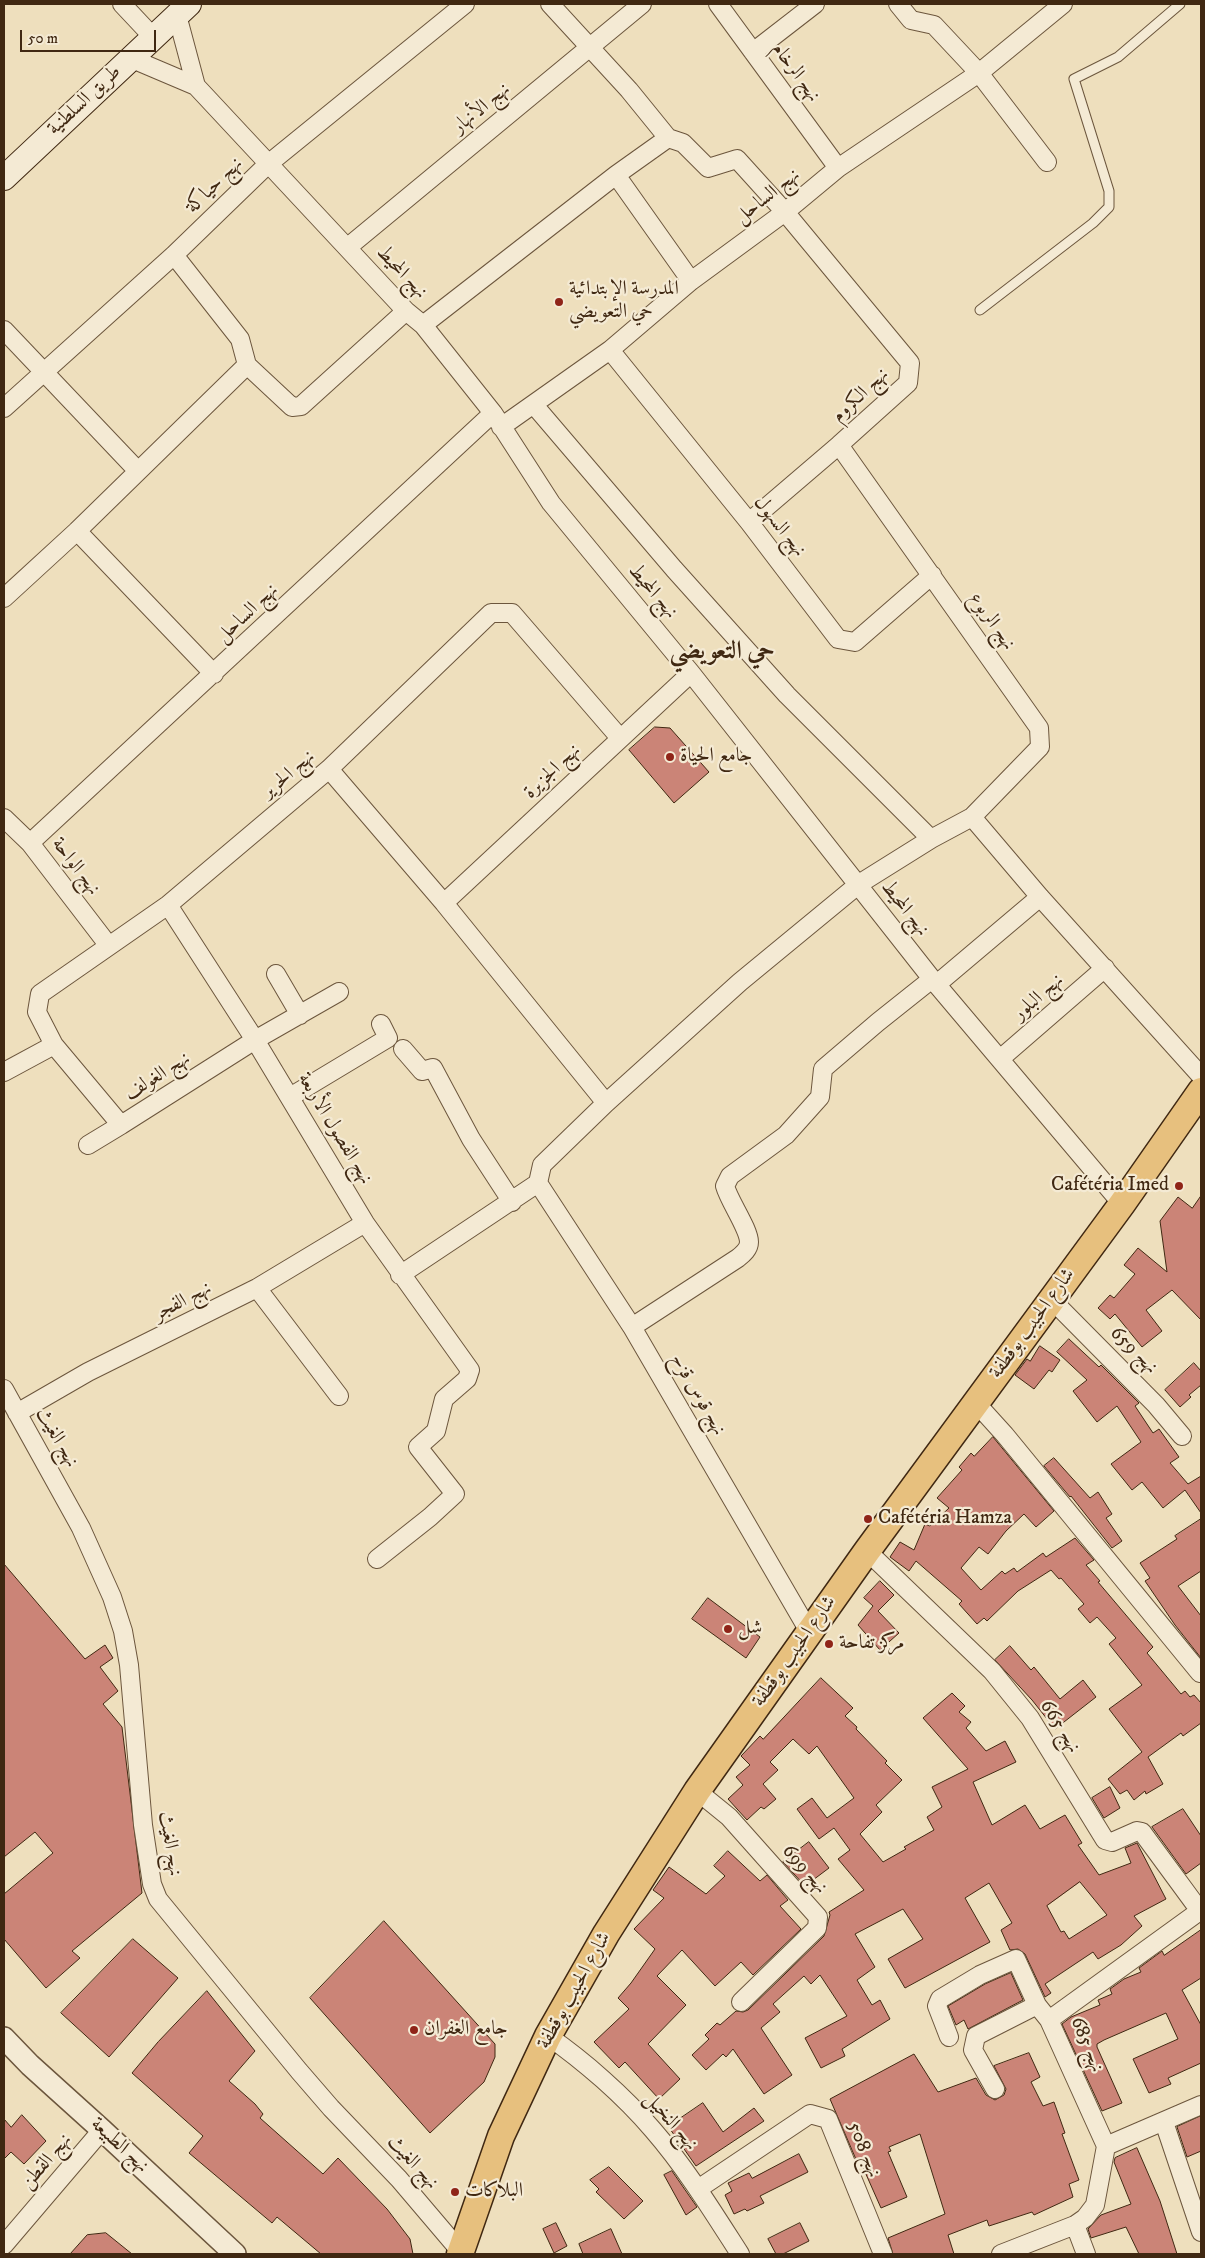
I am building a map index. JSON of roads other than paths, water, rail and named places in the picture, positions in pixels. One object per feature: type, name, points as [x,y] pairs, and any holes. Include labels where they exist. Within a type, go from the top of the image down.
[{"type":"main road","name":"طريق السلطنية","points":[[4,178],[183,9]]},
{"type":"main road","name":"شارع الحبيب بوقطفة","points":[[461,2253],[501,2136],[548,2036],[606,1934],[697,1791],[867,1551],[1122,1204],[1201,1091]]},
{"type":"street","points":[[122,4],[153,37]]},
{"type":"street","name":"نهج حياكة","points":[[4,408],[174,255],[268,165],[465,4]]},
{"type":"street","points":[[423,325],[616,174],[668,138],[629,90],[550,4]]},
{"type":"street","name":"نهج الأنهار","points":[[348,247],[642,4]]},
{"type":"street","name":"نهج الرخام","points":[[718,4],[838,168]]},
{"type":"street","points":[[753,52],[815,4]]},
{"type":"street","points":[[898,4],[911,20],[934,25],[979,73],[1047,162]]},
{"type":"street","name":"نهج الساحل","points":[[30,843],[214,674],[497,420],[534,405],[610,350],[692,281],[785,212],[838,168],[979,73],[1063,4]]},
{"type":"street","name":"نهج المحيط","points":[[183,9],[196,86]]},
{"type":"street","name":"نهج المحيط","points":[[130,58],[196,86],[406,311],[423,325],[497,420],[551,503],[691,673],[935,982],[1122,1204]]},
{"type":"street","name":"نهج الكروم","points":[[668,138],[683,143],[708,168],[737,159],[785,212],[910,364],[908,383],[749,522]]},
{"type":"street","points":[[616,174],[692,281]]},
{"type":"street","points":[[174,255],[240,339],[247,365],[288,405],[300,406],[406,311]]},
{"type":"street","points":[[4,330],[137,470]]},
{"type":"street","name":"نهج السهول","points":[[610,350],[749,522],[838,639],[855,642],[932,575]]},
{"type":"street","points":[[4,598],[78,531],[137,470],[247,365]]},
{"type":"street","points":[[534,405],[674,569],[787,695],[931,839]]},
{"type":"street","name":"نهج الربوع","points":[[538,1183],[542,1165],[606,1103],[740,982],[859,884],[931,839],[972,817],[1040,747],[1039,728],[839,445]]},
{"type":"street","points":[[78,531],[214,674]]},
{"type":"street","name":"نهج الحرير","points":[[54,1045],[37,1012],[40,994],[168,905],[329,769],[491,613],[512,613],[620,738]]},
{"type":"street","name":"نهج الجزيرة","points":[[444,903],[691,673]]},
{"type":"street","points":[[329,769],[444,903],[606,1103]]},
{"type":"street","points":[[972,817],[1040,897],[1201,1076]]},
{"type":"street","name":"نهج الواحة","points":[[4,818],[30,843],[109,946]]},
{"type":"street","points":[[632,1327],[738,1258],[747,1249],[749,1242],[748,1234],[728,1196],[725,1186],[730,1176],[786,1135],[820,1097],[824,1069],[878,1022],[935,982],[1040,897]]},
{"type":"street","name":"نهج الفصول الأربعة","points":[[168,905],[256,1040],[365,1223],[400,1275],[470,1370],[467,1379],[444,1399],[436,1431],[418,1447],[454,1494],[430,1517],[377,1558]]},
{"type":"street","name":"نهج البلور","points":[[1000,1059],[1105,968]]},
{"type":"street","points":[[276,974],[300,1015]]},
{"type":"street","name":"نهج الغولف","points":[[54,1045],[121,1125],[256,1040],[339,992]]},
{"type":"street","points":[[290,1097],[388,1038],[381,1024]]},
{"type":"street","points":[[4,1072],[54,1045]]},
{"type":"street","points":[[404,1049],[422,1071],[433,1068],[471,1139],[512,1202]]},
{"type":"street","points":[[88,1145],[121,1125]]},
{"type":"street","points":[[400,1275],[538,1183]]},
{"type":"street","name":"نهج قوس قزح","points":[[538,1183],[632,1327],[810,1633]]},
{"type":"street","name":"نهج الفجر","points":[[17,1413],[88,1372],[257,1288],[365,1223]]},
{"type":"street","points":[[257,1288],[339,1396]]},
{"type":"street","name":"نهج 659","points":[[1051,1300],[1156,1405],[1182,1436]]},
{"type":"street","name":"نهج الغيث","points":[[4,1389],[81,1528],[112,1597],[123,1631],[129,1665],[143,1825],[152,1884],[158,1899],[312,2086],[399,2180],[461,2253]]},
{"type":"street","points":[[976,1403],[1005,1435],[1200,1673]]},
{"type":"street","name":"نهج 665","points":[[867,1551],[953,1632],[1003,1684],[1030,1718],[1104,1840],[1112,1842],[1134,1832],[1142,1832],[1201,1911]]},
{"type":"street","name":"نهج 699","points":[[697,1791],[729,1818],[818,1917],[816,1928],[741,2002]]},
{"type":"street","name":"نهج 685","points":[[1106,2146],[1049,2020],[1201,1911]]},
{"type":"street","points":[[949,2037],[937,2006],[940,1999],[980,1975],[1016,1959],[1037,2005],[1049,2020]]},
{"type":"street","points":[[995,2089],[973,2050],[976,2036],[1037,2005]]},
{"type":"street","name":"نهج النخيل","points":[[548,2036],[581,2059],[652,2129],[698,2190],[740,2254]]},
{"type":"street","name":"نهج الطبيعة","points":[[4,2038],[30,2065],[235,2254]]},
{"type":"street","points":[[1001,2254],[1075,2225],[1085,2218],[1095,2205],[1106,2146],[1201,2105]]},
{"type":"street","name":"نهج 508","points":[[698,2190],[810,2114],[828,2119],[883,2254]]},
{"type":"street","points":[[1164,2122],[1201,2232]]},
{"type":"street","name":"نهج القطن","points":[[4,2245],[102,2130]]},
{"type":"street","points":[[1075,2225],[1086,2254]]},
{"type":"lane","points":[[980,310],[1093,223],[1109,207],[1109,191],[1074,80],[1118,57],[1180,4]]},
{"type":"place","name":"المدرسة الإبتدائية حي التعويضي","points":[[559,302]]},
{"type":"place","name":"جامع الحياة","points":[[670,757]]},
{"type":"place","name":"Cafétéria Imed","points":[[1179,1186]]},
{"type":"place","name":"Cafétéria Hamza","points":[[868,1519]]},
{"type":"place","name":"شل","points":[[728,1629]]},
{"type":"place","name":"مركز تفاحة","points":[[829,1644]]},
{"type":"place","name":"جامع الغفران","points":[[414,2030]]},
{"type":"place","name":"البلاكات","points":[[455,2192]]},
{"type":"district","name":"حي التعويضي","points":[[722,653]]}]
